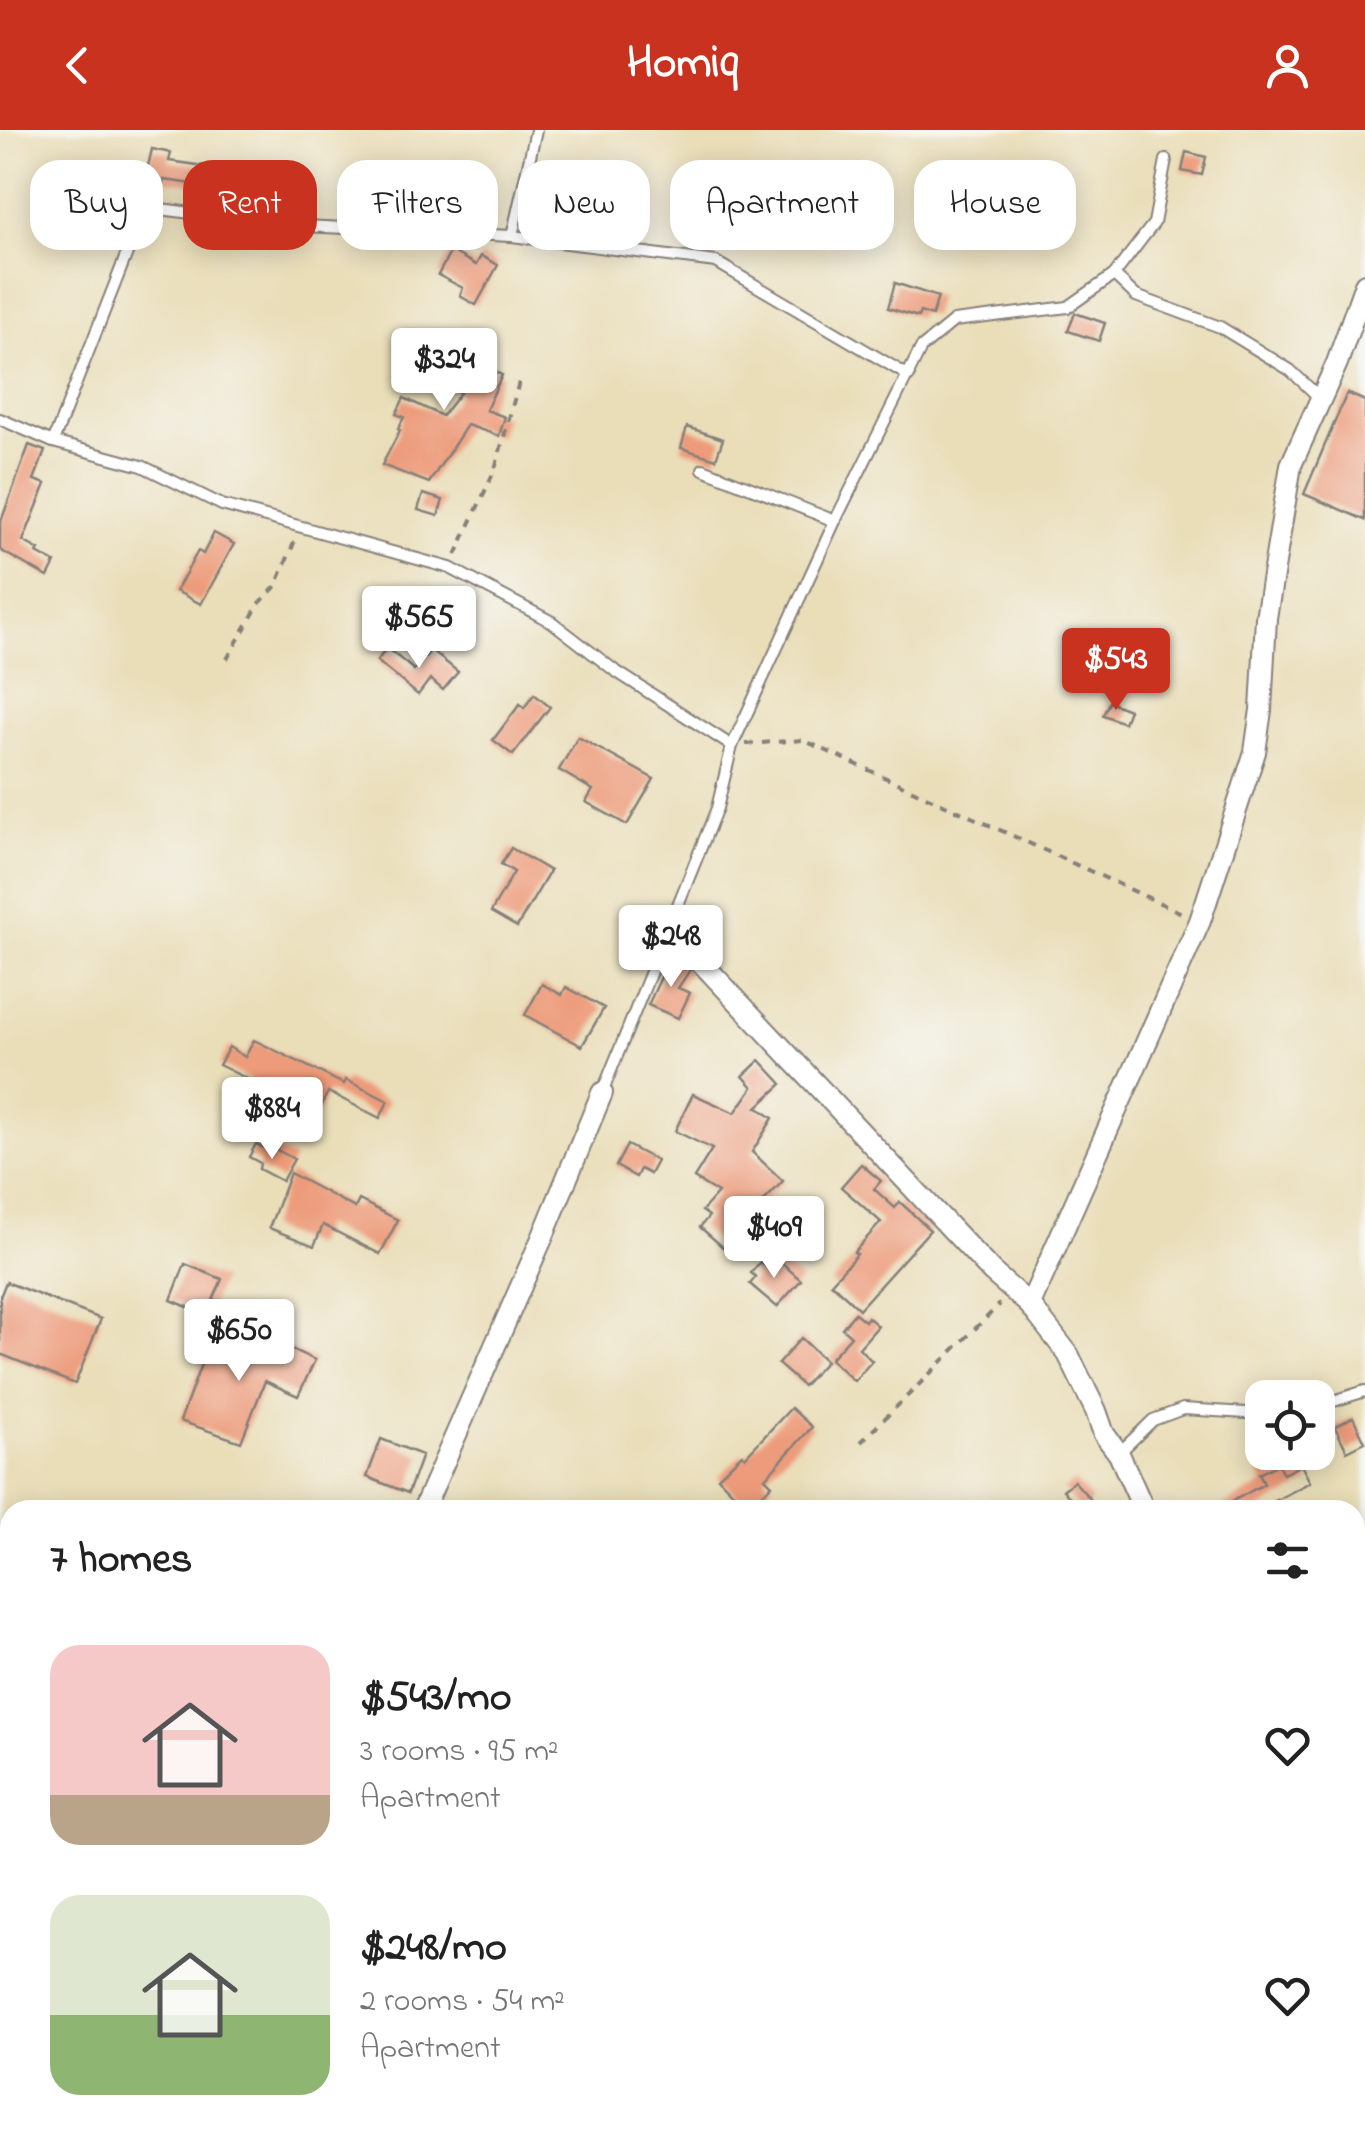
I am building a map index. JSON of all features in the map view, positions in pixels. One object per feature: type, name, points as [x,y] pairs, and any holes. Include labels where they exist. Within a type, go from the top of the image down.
[{"type":"street","points":[[1030,1305],[1200,921],[1255,752],[1266,618],[1291,466],[1337,363],[1365,284]]},
{"type":"street","points":[[668,926],[992,1272],[1030,1305],[1068,1354],[1139,1500]]},
{"type":"street","points":[[428,1500],[602,1093]]},
{"type":"lane","points":[[512,236],[536,130]]},
{"type":"lane","points":[[602,1093],[717,808],[732,746],[835,521],[922,348],[954,320],[1068,307],[1114,275],[1154,223],[1166,160]]},
{"type":"lane","points":[[53,442],[144,206],[282,225],[512,236],[716,262],[909,376]]},
{"type":"lane","points":[[1114,275],[1136,296],[1220,326],[1290,370],[1321,398]]},
{"type":"lane","points":[[0,420],[53,442],[142,466],[222,505],[450,568],[552,622],[614,670],[732,746]]},
{"type":"lane","points":[[703,468],[835,521]]},
{"type":"lane","points":[[1335,1401],[1365,1391]]},
{"type":"lane","points":[[1118,1454],[1153,1420],[1184,1408],[1245,1413]]},
{"type":"path","points":[[450,568],[494,470],[519,382]]},
{"type":"path","points":[[227,659],[259,604],[276,586],[300,526]]},
{"type":"path","points":[[732,746],[803,740],[1200,921]]},
{"type":"path","points":[[862,1442],[998,1304],[1030,1305]]},
{"type":"building","points":[[152,149],[171,153],[169,161],[183,163],[183,183],[164,180],[163,184],[163,160],[149,160]]},
{"type":"building","points":[[1186,152],[1206,157],[1202,175],[1182,171]]},
{"type":"building","points":[[451,251],[476,265],[481,256],[498,265],[476,305],[460,296],[463,288],[438,275]]},
{"type":"building","points":[[895,283],[938,297],[932,316],[920,312],[918,317],[888,308]]},
{"type":"building","points":[[1075,313],[1105,323],[1099,341],[1068,331]]},
{"type":"building","points":[[476,342],[491,349],[482,366],[502,375],[486,410],[505,417],[499,436],[467,425],[429,483],[382,465],[400,430],[404,417],[396,414],[404,398],[442,416],[460,393],[405,367],[417,345],[463,369]]},
{"type":"building","points":[[1347,393],[1365,401],[1365,520],[1304,494]]},
{"type":"building","points":[[687,427],[723,439],[716,459],[681,448]]},
{"type":"building","points":[[29,445],[45,451],[34,480],[46,484],[23,541],[55,563],[48,577],[0,550],[0,524]]},
{"type":"building","points":[[423,494],[443,500],[438,516],[418,510]]},
{"type":"building","points":[[214,533],[234,544],[201,604],[176,591],[198,551],[203,554]]},
{"type":"building","points":[[387,648],[414,670],[431,650],[458,672],[443,690],[430,679],[418,695],[377,661]]},
{"type":"building","points":[[534,694],[550,707],[513,755],[493,740],[520,704],[524,708]]},
{"type":"building","points":[[1109,702],[1129,710],[1124,723],[1103,715]]},
{"type":"building","points":[[578,737],[654,779],[627,825],[586,802],[593,790],[559,770]]},
{"type":"building","points":[[511,848],[550,871],[517,927],[491,912],[514,872],[501,864]]},
{"type":"building","points":[[673,959],[690,970],[678,988],[690,993],[678,1018],[648,1005]]},
{"type":"building","points":[[542,984],[562,995],[566,987],[604,1008],[582,1046],[525,1015]]},
{"type":"building","points":[[254,1040],[388,1101],[380,1118],[328,1092],[318,1113],[219,1065],[229,1047],[245,1057]]},
{"type":"building","points":[[760,1060],[782,1084],[757,1107],[773,1118],[752,1152],[783,1181],[743,1223],[746,1227],[726,1250],[700,1227],[709,1216],[702,1211],[718,1193],[694,1178],[712,1149],[675,1131],[693,1094],[735,1113],[753,1087],[743,1076]]},
{"type":"building","points":[[256,1144],[294,1159],[282,1181],[259,1169],[260,1163],[249,1157]]},
{"type":"building","points":[[627,1145],[657,1161],[650,1174],[640,1169],[636,1177],[616,1166]]},
{"type":"building","points":[[861,1164],[881,1181],[874,1189],[895,1208],[900,1202],[930,1230],[859,1309],[831,1283],[881,1222],[841,1187]]},
{"type":"building","points":[[290,1173],[355,1208],[359,1200],[398,1220],[380,1254],[323,1225],[314,1246],[269,1228]]},
{"type":"building","points":[[775,1257],[801,1280],[777,1307],[750,1284],[756,1277],[751,1273],[760,1262],[766,1267]]},
{"type":"building","points":[[185,1264],[222,1279],[207,1315],[171,1300]]},
{"type":"building","points":[[6,1282],[101,1319],[75,1384],[0,1354],[0,1297]]},
{"type":"building","points":[[855,1313],[878,1326],[859,1348],[872,1361],[854,1381],[830,1359],[851,1336],[842,1328]]},
{"type":"building","points":[[216,1324],[231,1330],[226,1343],[268,1359],[276,1342],[315,1360],[298,1396],[265,1381],[241,1442],[180,1421]]},
{"type":"building","points":[[801,1338],[826,1361],[803,1386],[778,1364]]},
{"type":"building","points":[[791,1408],[812,1427],[765,1478],[772,1485],[756,1500],[740,1500],[718,1477],[742,1454],[745,1457]]},
{"type":"building","points":[[1353,1417],[1365,1442],[1347,1451],[1335,1427]]},
{"type":"building","points":[[381,1439],[422,1455],[408,1493],[367,1477]]},
{"type":"building","points":[[1267,1470],[1281,1470],[1283,1474],[1304,1470],[1310,1482],[1277,1500],[1234,1500],[1264,1484],[1259,1474]]},
{"type":"building","points":[[1074,1481],[1091,1500],[1072,1500],[1063,1490]]}]
